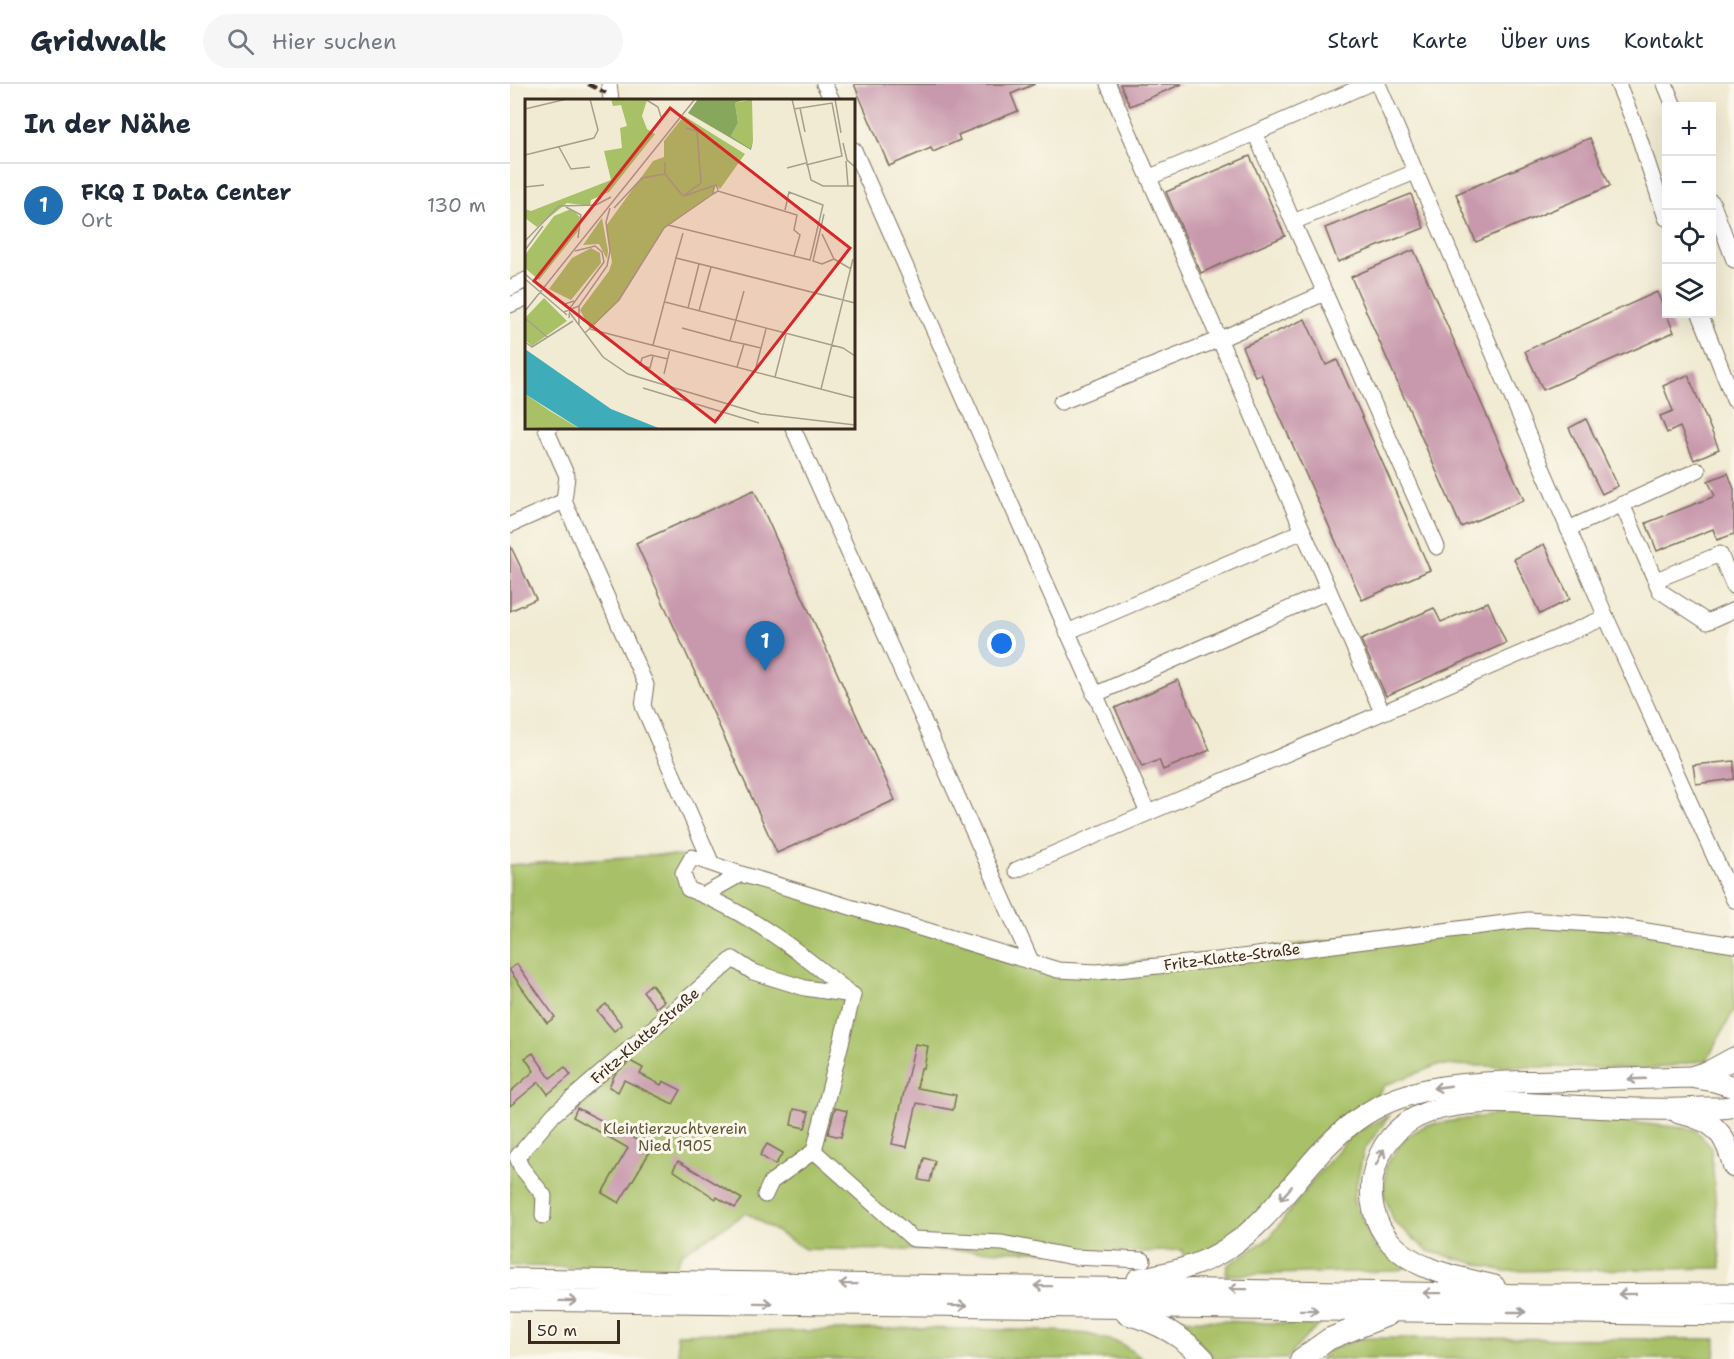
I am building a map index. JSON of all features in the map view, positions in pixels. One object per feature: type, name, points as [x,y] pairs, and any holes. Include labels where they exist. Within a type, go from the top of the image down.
[{"type":"highway","points":[[1690,1077],[1710,1071],[1734,1058]]},
{"type":"highway","points":[[1102,1297],[1185,1269],[1220,1254],[1247,1234],[1308,1166],[1346,1129],[1363,1115],[1401,1096],[1421,1090],[1467,1084],[1690,1077],[1734,1087]]},
{"type":"highway","points":[[1533,1295],[1440,1273],[1423,1266],[1397,1249],[1377,1220],[1371,1188],[1377,1161],[1383,1149],[1401,1128],[1425,1113],[1457,1104],[1496,1102],[1667,1111],[1734,1106]]},
{"type":"highway","points":[[1667,1111],[1689,1115],[1713,1127],[1724,1137],[1734,1167]]},
{"type":"highway","points":[[510,1279],[1102,1297],[1395,1311],[1685,1303],[1734,1294]]},
{"type":"highway","points":[[510,1300],[1533,1295],[1685,1303],[1734,1315]]},
{"type":"highway","points":[[1102,1297],[1173,1334],[1198,1353]]},
{"type":"highway","points":[[1308,1353],[1329,1339],[1395,1311]]},
{"type":"street","points":[[609,84],[611,99]]},
{"type":"street","points":[[824,84],[832,99]]},
{"type":"street","points":[[1108,84],[1382,712]]},
{"type":"street","points":[[1150,177],[1368,84]]},
{"type":"street","points":[[1378,84],[1606,617],[1734,900]]},
{"type":"street","points":[[1618,84],[1635,125],[1663,210]]},
{"type":"street","points":[[1665,84],[1672,102]]},
{"type":"street","points":[[1255,133],[1437,547]]},
{"type":"street","points":[[855,152],[1148,813]]},
{"type":"street","points":[[1293,222],[1415,172]]},
{"type":"street","points":[[1715,210],[1734,260]]},
{"type":"street","points":[[510,288],[525,280]]},
{"type":"street","points":[[1061,402],[1220,339],[1325,293]]},
{"type":"street","points":[[510,305],[525,298]]},
{"type":"street","points":[[1702,318],[1734,400]]},
{"type":"street","points":[[546,429],[567,476],[564,501],[646,685],[644,706],[711,862]]},
{"type":"street","points":[[793,429],[1031,961]]},
{"type":"street","points":[[1568,529],[1698,470]]},
{"type":"street","points":[[510,525],[564,501]]},
{"type":"street","points":[[1622,504],[1660,591],[1707,622],[1734,610]]},
{"type":"street","points":[[1066,632],[1302,531]]},
{"type":"street","points":[[1656,580],[1720,554],[1734,587]]},
{"type":"street","points":[[1094,695],[1329,591]]},
{"type":"street","points":[[1016,870],[1606,617]]},
{"type":"street","points":[[711,862],[692,857],[683,873],[688,889],[759,926],[853,995],[814,1151],[771,1182],[765,1195]]},
{"type":"street","name":"Fritz-Klatte-Straße","points":[[711,862],[741,874],[1058,970],[1097,972],[1218,960],[1528,920],[1609,925],[1734,945]]},
{"type":"street","points":[[704,896],[741,874]]},
{"type":"street","name":"Fritz-Klatte-Straße","points":[[543,1215],[544,1196],[521,1167],[517,1157],[554,1114],[734,959],[753,972],[784,982],[805,988],[853,995]]},
{"type":"street","points":[[814,1151],[913,1239],[1002,1243],[1073,1257],[1143,1260]]},
{"type":"green space","name":"Kleintierzuchtverein Nied 1905","points":[[655,855],[692,857],[683,873],[704,895],[741,874],[1058,970],[1528,920],[1734,945],[1734,1010],[1707,1060],[1651,1069],[1438,1065],[1385,1085],[1363,1115],[1289,1189],[1185,1269],[1183,1250],[1142,1252],[805,1249],[746,1213],[682,1253],[674,1269],[510,1266],[510,865]]},
{"type":"green space","points":[[1520,1111],[1694,1129],[1711,1147],[1721,1268],[1504,1271],[1428,1251],[1394,1222],[1384,1195],[1386,1164],[1406,1137],[1426,1125]]},
{"type":"green space","points":[[1390,1115],[1364,1150],[1353,1200],[1375,1248],[1407,1267],[1396,1271],[1225,1275],[1228,1265],[1270,1237],[1350,1136]]},
{"type":"green space","points":[[1176,1319],[1320,1325],[1286,1359],[1216,1359]]},
{"type":"green space","points":[[917,1328],[1055,1331],[1088,1334],[1120,1343],[1143,1359],[679,1359],[677,1334]]},
{"type":"green space","points":[[1365,1338],[1716,1339],[1715,1359],[1320,1359],[1332,1348]]},
{"type":"building","points":[[854,84],[1035,84],[1011,94],[1018,111],[958,135],[960,140],[933,152],[931,148],[889,166]]},
{"type":"building","points":[[1120,84],[1182,84],[1130,106]]},
{"type":"building","points":[[1590,138],[1610,186],[1476,242],[1456,194]]},
{"type":"building","points":[[1250,156],[1285,236],[1201,273],[1166,192]]},
{"type":"building","points":[[1411,194],[1424,228],[1338,262],[1325,228]]},
{"type":"building","points":[[1414,250],[1524,500],[1461,527],[1351,277]]},
{"type":"building","points":[[1657,292],[1662,304],[1662,318],[1668,318],[1674,332],[1543,390],[1525,351]]},
{"type":"building","points":[[1305,319],[1326,365],[1337,360],[1430,570],[1362,600],[1261,374],[1255,376],[1242,347]]},
{"type":"building","points":[[1688,375],[1719,449],[1694,460],[1680,427],[1667,433],[1660,416],[1673,411],[1663,386]]},
{"type":"building","points":[[1586,419],[1618,486],[1602,494],[1569,428]]},
{"type":"building","points":[[1728,473],[1734,489],[1734,534],[1717,540],[1713,529],[1657,551],[1646,523],[1715,496],[1708,481]]},
{"type":"building","points":[[754,490],[895,800],[777,853],[636,543]]},
{"type":"building","points":[[1544,544],[1570,599],[1540,614],[1514,559]]},
{"type":"building","points":[[510,545],[536,599],[510,611]]},
{"type":"building","points":[[1488,602],[1506,643],[1386,696],[1361,640],[1434,608],[1441,622]]},
{"type":"building","points":[[1178,680],[1210,750],[1163,770],[1159,760],[1142,767],[1115,708]]},
{"type":"building","points":[[1734,761],[1734,779],[1696,784],[1693,765]]},
{"type":"building","points":[[517,964],[555,1017],[547,1023],[510,971]]},
{"type":"building","points":[[651,984],[664,1001],[656,1008],[643,991]]},
{"type":"building","points":[[606,1004],[622,1025],[614,1031],[597,1011]]},
{"type":"building","points":[[915,1044],[928,1046],[917,1088],[956,1095],[953,1110],[917,1103],[907,1147],[892,1144]]},
{"type":"building","points":[[533,1053],[550,1078],[565,1067],[571,1075],[548,1094],[539,1082],[510,1106],[510,1092],[534,1071],[525,1058]]},
{"type":"building","points":[[630,1061],[643,1068],[640,1074],[661,1085],[663,1081],[681,1090],[673,1104],[624,1080],[618,1092],[609,1087],[615,1074]]},
{"type":"building","points":[[577,1108],[624,1132],[651,1150],[619,1203],[602,1193],[628,1148],[573,1117]]},
{"type":"building","points":[[835,1108],[847,1111],[841,1137],[828,1134]]},
{"type":"building","points":[[794,1109],[809,1112],[805,1128],[791,1125]]},
{"type":"building","points":[[767,1144],[783,1153],[775,1165],[760,1155]]},
{"type":"building","points":[[924,1158],[935,1161],[930,1182],[919,1180]]},
{"type":"building","points":[[678,1161],[742,1199],[735,1208],[717,1197],[716,1199],[673,1170]]},
{"type":"railway","points":[[588,84],[606,93]]},
{"type":"place","name":"FKQ I Data Center","points":[[765,671]]}]
